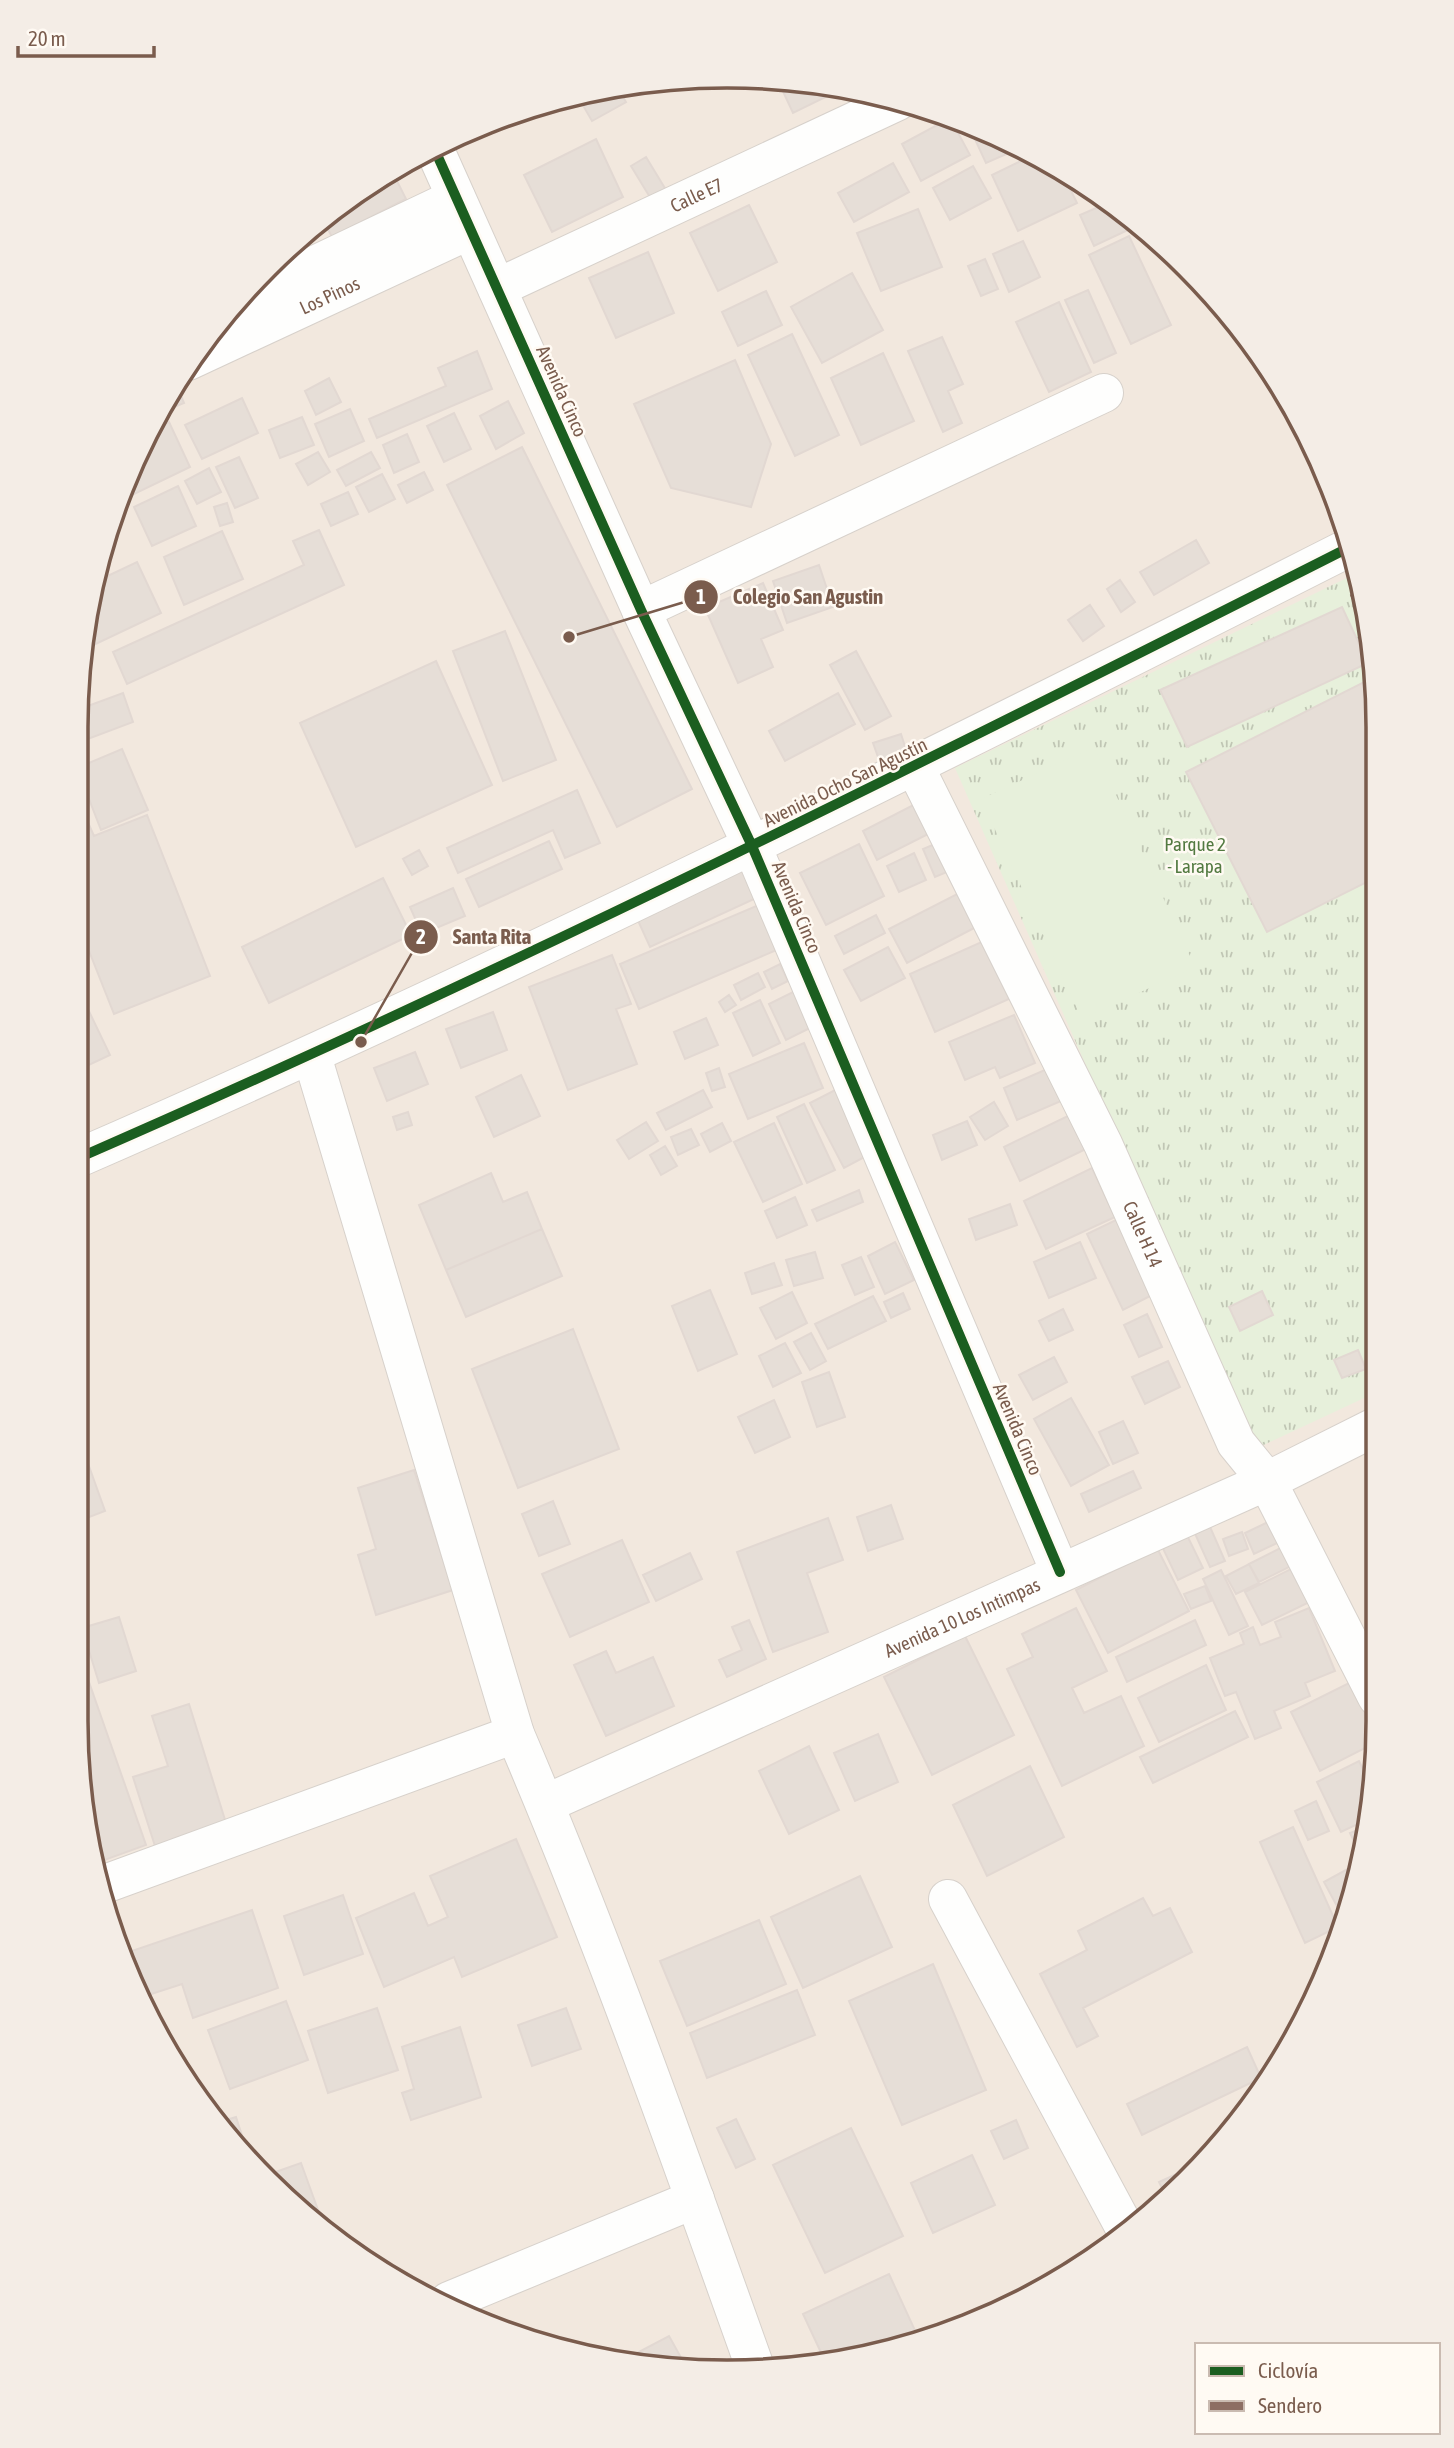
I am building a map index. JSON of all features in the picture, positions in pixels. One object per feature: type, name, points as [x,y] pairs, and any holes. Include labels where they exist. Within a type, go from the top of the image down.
[{"type":"street","name":"Calle E7","points":[[497,288],[885,107]]},
{"type":"street","name":"Avenida Cinco","points":[[437,157],[641,610],[752,846],[1060,1572]]},
{"type":"street","name":"Los Pinos","points":[[256,295],[463,214]]},
{"type":"street","name":"Los Pinos","points":[[213,348],[463,214]]},
{"type":"street","points":[[641,610],[1104,393]]},
{"type":"street","name":"Avenida Ocho San Agustín","points":[[88,1154],[312,1056],[752,846],[915,767],[1342,551]]},
{"type":"street","name":"Calle H 14","points":[[915,767],[1103,1144],[1236,1443],[1268,1481],[1366,1676]]},
{"type":"street","points":[[312,1056],[515,1734],[545,1804],[695,2199],[752,2359]]},
{"type":"street","name":"Avenida 10 Los Intimpas","points":[[545,1804],[1268,1481],[1366,1432]]},
{"type":"street","points":[[108,1883],[515,1734]]},
{"type":"street","points":[[948,1899],[1122,2223]]},
{"type":"street","points":[[453,2299],[695,2199]]},
{"type":"shaded area","points":[[685,89],[769,89],[810,93],[893,109],[933,121],[1010,153],[1047,173],[1082,195],[1149,246],[1208,305],[1259,372],[1301,444],[1333,521],[1345,561],[1361,644],[1366,727],[1365,1763],[1354,1846],[1333,1927],[1301,2004],[1281,2041],[1259,2076],[1208,2143],[1149,2202],[1082,2253],[1010,2295],[933,2327],[893,2339],[810,2355],[769,2359],[685,2359],[602,2348],[521,2327],[444,2295],[407,2275],[372,2253],[305,2202],[246,2143],[195,2076],[153,2004],[121,1927],[109,1887],[93,1804],[88,1721],[89,685],[100,602],[121,521],[153,444],[173,407],[195,372],[246,305],[305,246],[338,220],[372,195],[444,153],[521,121],[561,109],[644,93]]},
{"type":"green space","name":"Parque 2 - Larapa","points":[[1349,577],[1361,644],[1366,727],[1366,1397],[1255,1449],[955,768]]},
{"type":"green space","points":[[1094,747],[1195,967],[1082,1019],[981,799]]},
{"type":"building","points":[[782,90],[828,96],[793,113]]},
{"type":"building","points":[[623,97],[626,102],[592,121],[582,104]]},
{"type":"building","points":[[940,124],[957,130],[970,155],[921,181],[902,144]]},
{"type":"building","points":[[974,137],[1009,153],[986,163]]},
{"type":"building","points":[[596,139],[623,197],[552,232],[524,175]]},
{"type":"building","points":[[646,157],[666,190],[651,199],[631,166]]},
{"type":"building","points":[[1023,160],[1069,187],[1077,203],[1018,231],[992,175]]},
{"type":"building","points":[[893,163],[909,192],[854,222],[838,193]]},
{"type":"building","points":[[973,166],[991,198],[950,220],[933,188]]},
{"type":"building","points":[[396,180],[406,199],[332,237],[327,228]]},
{"type":"building","points":[[749,205],[777,262],[718,291],[690,233]]},
{"type":"building","points":[[1098,207],[1128,230],[1094,246],[1080,215]]},
{"type":"building","points":[[918,209],[942,267],[881,291],[857,233]]},
{"type":"building","points":[[1129,236],[1171,325],[1131,344],[1089,255]]},
{"type":"building","points":[[1023,241],[1040,277],[1009,292],[993,254]]},
{"type":"building","points":[[648,252],[674,313],[616,338],[589,278]]},
{"type":"building","points":[[985,259],[998,289],[981,296],[968,266]]},
{"type":"building","points":[[852,273],[883,330],[822,363],[791,307]]},
{"type":"building","points":[[1088,290],[1116,353],[1094,363],[1065,300]]},
{"type":"building","points":[[766,291],[782,325],[738,346],[722,312]]},
{"type":"building","points":[[1059,302],[1091,372],[1049,392],[1016,322]]},
{"type":"building","points":[[792,334],[839,435],[795,456],[748,355]]},
{"type":"building","points":[[942,337],[963,384],[948,391],[962,423],[943,432],[908,351]]},
{"type":"building","points":[[477,351],[492,389],[377,438],[369,419],[446,386],[438,368]]},
{"type":"building","points":[[883,353],[914,421],[861,445],[831,378]]},
{"type":"building","points":[[735,360],[771,444],[751,507],[671,488],[634,404]]},
{"type":"building","points":[[329,378],[341,402],[316,415],[305,391]]},
{"type":"building","points":[[181,395],[184,403],[173,408]]},
{"type":"building","points":[[242,398],[258,433],[202,459],[185,425]]},
{"type":"building","points":[[508,401],[524,433],[496,449],[480,416]]},
{"type":"building","points":[[350,409],[364,441],[329,457],[315,424]]},
{"type":"building","points":[[454,413],[471,449],[444,462],[427,426]]},
{"type":"building","points":[[302,417],[314,445],[280,458],[269,430]]},
{"type":"building","points":[[169,422],[190,467],[131,496],[153,444],[163,425]]},
{"type":"building","points":[[407,434],[419,462],[394,473],[383,445]]},
{"type":"building","points":[[522,447],[692,789],[617,827],[447,485]]},
{"type":"building","points":[[318,452],[330,472],[308,485],[296,464]]},
{"type":"building","points":[[371,452],[380,468],[346,486],[337,470]]},
{"type":"building","points":[[239,457],[258,498],[235,508],[216,467]]},
{"type":"building","points":[[209,468],[221,492],[197,504],[185,481]]},
{"type":"building","points":[[424,472],[433,490],[407,503],[398,485]]},
{"type":"building","points":[[382,474],[395,499],[369,512],[356,487]]},
{"type":"building","points":[[178,486],[196,526],[152,546],[134,507]]},
{"type":"building","points":[[348,492],[358,514],[331,526],[321,504]]},
{"type":"building","points":[[227,503],[233,522],[220,526],[214,507]]},
{"type":"building","points":[[319,530],[344,585],[127,684],[113,652],[304,565],[293,541]]},
{"type":"building","points":[[222,531],[243,579],[184,605],[164,557]]},
{"type":"building","points":[[1196,540],[1209,563],[1154,595],[1140,572]]},
{"type":"building","points":[[137,562],[161,613],[93,645],[100,602],[105,577]]},
{"type":"building","points":[[819,565],[833,607],[787,623],[773,581]]},
{"type":"building","points":[[1120,580],[1135,602],[1121,612],[1107,589]]},
{"type":"building","points":[[763,583],[783,630],[761,639],[773,667],[738,683],[705,608]]},
{"type":"building","points":[[1090,605],[1104,626],[1083,641],[1068,620]]},
{"type":"building","points":[[1342,607],[1361,649],[1363,665],[1187,747],[1160,690]]},
{"type":"building","points":[[505,631],[556,760],[503,781],[453,651]]},
{"type":"building","points":[[856,651],[891,716],[865,730],[830,665]]},
{"type":"building","points":[[436,661],[492,785],[356,847],[300,723]]},
{"type":"building","points":[[1365,682],[1366,882],[1267,932],[1186,772]]},
{"type":"building","points":[[123,693],[133,722],[88,739],[89,706]]},
{"type":"building","points":[[838,693],[855,724],[785,761],[769,731]]},
{"type":"building","points":[[901,734],[909,759],[882,768],[873,743]]},
{"type":"building","points":[[122,749],[148,810],[101,830],[88,796],[88,763]]},
{"type":"building","points":[[577,790],[600,843],[565,858],[553,830],[458,873],[447,848]]},
{"type":"building","points":[[921,801],[936,830],[877,860],[863,831]]},
{"type":"building","points":[[147,815],[210,976],[114,1014],[88,948],[88,823],[94,836]]},
{"type":"building","points":[[549,841],[562,869],[479,907],[466,879]]},
{"type":"building","points":[[942,841],[954,869],[935,877],[923,849]]},
{"type":"building","points":[[859,844],[884,896],[826,925],[800,873]]},
{"type":"building","points":[[419,850],[428,866],[412,875],[403,859]]},
{"type":"building","points":[[914,853],[926,880],[899,892],[887,866]]},
{"type":"building","points":[[750,860],[765,894],[650,947],[635,914]]},
{"type":"building","points":[[383,878],[411,935],[269,1003],[242,947]]},
{"type":"building","points":[[453,888],[465,916],[422,934],[410,907]]},
{"type":"building","points":[[963,891],[980,925],[907,963],[889,929]]},
{"type":"building","points":[[761,904],[779,949],[639,1009],[620,964]]},
{"type":"building","points":[[876,915],[885,933],[844,954],[835,936]]},
{"type":"building","points":[[995,936],[1020,994],[935,1032],[910,974]]},
{"type":"building","points":[[888,947],[905,978],[861,1001],[844,970]]},
{"type":"building","points":[[612,955],[631,1004],[616,1009],[637,1064],[568,1090],[529,987]]},
{"type":"building","points":[[780,964],[788,981],[772,989],[764,972]]},
{"type":"building","points":[[758,973],[765,987],[741,1000],[734,985]]},
{"type":"building","points":[[797,990],[814,1026],[786,1040],[769,1004]]},
{"type":"building","points":[[729,995],[736,1005],[725,1012],[719,1002]]},
{"type":"building","points":[[760,1000],[780,1043],[753,1056],[733,1013]]},
{"type":"building","points":[[88,1009],[110,1055],[88,1065]]},
{"type":"building","points":[[493,1012],[507,1050],[461,1068],[446,1029]]},
{"type":"building","points":[[1014,1015],[1035,1063],[1000,1078],[995,1067],[965,1080],[949,1042]]},
{"type":"building","points":[[706,1018],[718,1045],[685,1059],[674,1032]]},
{"type":"building","points":[[804,1043],[823,1088],[748,1119],[729,1074]]},
{"type":"building","points":[[415,1052],[428,1084],[387,1101],[374,1068]]},
{"type":"building","points":[[719,1068],[725,1087],[712,1091],[706,1073]]},
{"type":"building","points":[[1047,1069],[1061,1101],[1017,1120],[1004,1088]]},
{"type":"building","points":[[521,1075],[540,1116],[494,1137],[476,1097]]},
{"type":"building","points":[[839,1088],[872,1153],[844,1168],[810,1103]]},
{"type":"building","points":[[703,1090],[712,1107],[666,1130],[657,1113]]},
{"type":"building","points":[[994,1102],[1008,1126],[985,1140],[970,1117]]},
{"type":"building","points":[[804,1104],[835,1170],[807,1183],[777,1117]]},
{"type":"building","points":[[408,1112],[412,1125],[397,1130],[393,1117]]},
{"type":"building","points":[[1074,1113],[1090,1147],[1020,1181],[1004,1147]]},
{"type":"building","points":[[967,1121],[977,1145],[942,1160],[933,1135]]},
{"type":"building","points":[[646,1122],[658,1141],[629,1159],[617,1140]]},
{"type":"building","points":[[722,1123],[731,1141],[710,1152],[701,1134]]},
{"type":"building","points":[[774,1123],[802,1184],[763,1202],[734,1142]]},
{"type":"building","points":[[691,1129],[699,1145],[678,1155],[671,1137]]},
{"type":"building","points":[[665,1146],[677,1166],[661,1175],[650,1155]]},
{"type":"building","points":[[1092,1168],[1115,1217],[1046,1249],[1024,1201]]},
{"type":"building","points":[[491,1173],[503,1202],[527,1192],[542,1229],[446,1270],[419,1205]]},
{"type":"building","points":[[859,1190],[863,1202],[817,1221],[812,1210]]},
{"type":"building","points":[[795,1197],[807,1225],[777,1238],[765,1211]]},
{"type":"building","points":[[1010,1204],[1017,1225],[976,1240],[969,1219]]},
{"type":"building","points":[[1118,1219],[1154,1294],[1123,1310],[1087,1234]]},
{"type":"building","points":[[542,1229],[562,1276],[466,1317],[446,1270]]},
{"type":"building","points":[[895,1242],[914,1280],[885,1294],[868,1256]]},
{"type":"building","points":[[1080,1242],[1096,1278],[1049,1298],[1034,1262]]},
{"type":"building","points":[[815,1252],[823,1278],[794,1286],[786,1260]]},
{"type":"building","points":[[861,1257],[874,1287],[855,1295],[842,1265]]},
{"type":"building","points":[[774,1263],[782,1285],[752,1294],[745,1273]]},
{"type":"building","points":[[710,1290],[737,1354],[698,1371],[672,1306]]},
{"type":"building","points":[[1262,1291],[1273,1315],[1240,1331],[1229,1307]]},
{"type":"building","points":[[792,1292],[807,1323],[776,1339],[760,1308]]},
{"type":"building","points":[[903,1293],[910,1309],[891,1318],[884,1302]]},
{"type":"building","points":[[873,1296],[886,1321],[828,1349],[815,1324]]},
{"type":"building","points":[[1063,1309],[1073,1330],[1049,1341],[1039,1321]]},
{"type":"building","points":[[1147,1314],[1162,1347],[1139,1357],[1124,1325]]},
{"type":"building","points":[[573,1329],[619,1449],[518,1488],[472,1369]]},
{"type":"building","points":[[811,1333],[826,1361],[810,1370],[794,1342]]},
{"type":"building","points":[[785,1343],[801,1373],[773,1387],[759,1356]]},
{"type":"building","points":[[1358,1350],[1366,1369],[1342,1378],[1334,1360]]},
{"type":"building","points":[[1054,1357],[1067,1382],[1033,1400],[1019,1375]]},
{"type":"building","points":[[1168,1361],[1180,1387],[1145,1404],[1132,1377]]},
{"type":"building","points":[[829,1372],[845,1417],[817,1427],[802,1382]]},
{"type":"building","points":[[1071,1398],[1109,1465],[1071,1486],[1034,1419]]},
{"type":"building","points":[[774,1400],[790,1437],[755,1453],[738,1417]]},
{"type":"building","points":[[1123,1421],[1138,1453],[1113,1464],[1099,1432]]},
{"type":"building","points":[[88,1464],[105,1511],[88,1517]]},
{"type":"building","points":[[414,1470],[453,1590],[376,1615],[358,1555],[376,1549],[358,1488]]},
{"type":"building","points":[[1133,1471],[1141,1488],[1089,1512],[1081,1494]]},
{"type":"building","points":[[553,1501],[570,1544],[539,1556],[522,1514]]},
{"type":"building","points":[[891,1505],[903,1539],[868,1551],[857,1517]]},
{"type":"building","points":[[1289,1512],[1298,1533],[1254,1554],[1245,1533]]},
{"type":"building","points":[[828,1518],[843,1560],[807,1573],[828,1632],[773,1652],[737,1552]]},
{"type":"building","points":[[1207,1520],[1225,1561],[1210,1567],[1192,1527]]},
{"type":"building","points":[[1182,1525],[1203,1568],[1178,1580],[1158,1538]]},
{"type":"building","points":[[1242,1532],[1248,1549],[1229,1556],[1223,1539]]},
{"type":"building","points":[[1300,1538],[1309,1557],[1259,1582],[1249,1564]]},
{"type":"building","points":[[622,1540],[649,1602],[570,1637],[542,1574]]},
{"type":"building","points":[[1157,1548],[1189,1611],[1108,1653],[1076,1590]]},
{"type":"building","points":[[690,1553],[702,1579],[656,1601],[643,1575]]},
{"type":"building","points":[[1313,1558],[1330,1592],[1262,1625],[1245,1592]]},
{"type":"building","points":[[1249,1564],[1259,1583],[1236,1594],[1226,1576]]},
{"type":"building","points":[[1221,1570],[1248,1626],[1229,1635],[1203,1579]]},
{"type":"building","points":[[1205,1586],[1211,1601],[1191,1609],[1184,1594]]},
{"type":"building","points":[[1076,1608],[1107,1671],[1072,1688],[1084,1713],[1121,1696],[1144,1746],[1062,1786],[1007,1669],[1033,1657],[1022,1634]]},
{"type":"building","points":[[1309,1608],[1335,1671],[1305,1683],[1310,1696],[1274,1711],[1281,1728],[1255,1739],[1236,1692],[1225,1696],[1210,1658],[1244,1644],[1240,1633],[1253,1627],[1260,1645],[1281,1637],[1275,1622]]},
{"type":"building","points":[[119,1617],[136,1671],[99,1683],[88,1647],[88,1626]]},
{"type":"building","points":[[749,1620],[766,1659],[727,1677],[719,1660],[742,1650],[732,1627]]},
{"type":"building","points":[[1195,1620],[1206,1645],[1127,1682],[1116,1657]]},
{"type":"building","points":[[965,1636],[1014,1735],[932,1775],[884,1677]]},
{"type":"building","points":[[606,1651],[616,1673],[653,1657],[674,1706],[606,1736],[574,1665]]},
{"type":"building","points":[[1206,1665],[1226,1710],[1159,1742],[1138,1698]]},
{"type":"building","points":[[1359,1678],[1366,1693],[1365,1748],[1320,1771],[1291,1712]]},
{"type":"building","points":[[88,1679],[146,1845],[103,1860],[89,1763]]},
{"type":"building","points":[[189,1704],[226,1823],[155,1846],[133,1777],[168,1766],[152,1716]]},
{"type":"building","points":[[1235,1711],[1248,1737],[1153,1783],[1140,1757]]},
{"type":"building","points":[[878,1734],[898,1782],[855,1801],[834,1753]]},
{"type":"building","points":[[809,1746],[839,1810],[789,1834],[759,1771]]},
{"type":"building","points":[[1359,1761],[1364,1772],[1358,1824],[1341,1832],[1317,1782]]},
{"type":"building","points":[[1030,1766],[1064,1837],[987,1876],[953,1805]]},
{"type":"building","points":[[1316,1801],[1329,1831],[1308,1840],[1295,1811]]},
{"type":"building","points":[[1293,1827],[1335,1920],[1332,1930],[1305,1943],[1260,1842]]},
{"type":"building","points":[[1357,1830],[1355,1843],[1350,1833]]},
{"type":"building","points":[[516,1839],[557,1937],[462,1977],[454,1957],[384,1987],[356,1918],[414,1893],[428,1926],[448,1917],[430,1876]]},
{"type":"building","points":[[1349,1868],[1338,1909],[1324,1882]]},
{"type":"building","points":[[860,1876],[892,1947],[803,1988],[771,1917]]},
{"type":"building","points":[[343,1895],[363,1954],[304,1975],[284,1916]]},
{"type":"building","points":[[1143,1898],[1153,1916],[1170,1908],[1192,1952],[1083,2008],[1098,2036],[1077,2047],[1040,1974],[1087,1950],[1078,1931]]},
{"type":"building","points":[[252,1910],[278,1988],[193,2018],[182,1984],[149,1995],[130,1951]]},
{"type":"building","points":[[759,1920],[786,1984],[687,2026],[660,1961]]},
{"type":"building","points":[[933,1964],[986,2090],[902,2125],[849,2001]]},
{"type":"building","points":[[797,1990],[815,2035],[707,2078],[690,2033]]},
{"type":"building","points":[[286,2001],[308,2060],[230,2089],[208,2030]]},
{"type":"building","points":[[377,2008],[398,2070],[328,2093],[308,2031]]},
{"type":"building","points":[[566,2008],[581,2049],[532,2066],[518,2025]]},
{"type":"building","points":[[460,2027],[481,2097],[411,2120],[402,2093],[414,2089],[402,2047]]},
{"type":"building","points":[[1247,2047],[1260,2075],[1256,2081],[1142,2135],[1127,2104]]},
{"type":"building","points":[[236,2117],[243,2140],[228,2120]]},
{"type":"building","points":[[736,2119],[755,2159],[736,2168],[717,2128]]},
{"type":"building","points":[[1016,2120],[1028,2148],[1004,2159],[991,2131]]},
{"type":"building","points":[[851,2128],[903,2236],[825,2273],[773,2165]]},
{"type":"building","points":[[972,2155],[995,2205],[933,2233],[911,2183]]},
{"type":"building","points":[[301,2163],[319,2213],[305,2202],[274,2172]]},
{"type":"building","points":[[1179,2173],[1162,2189],[1159,2182]]},
{"type":"building","points":[[889,2274],[916,2332],[821,2353],[803,2314]]},
{"type":"building","points":[[669,2336],[682,2359],[644,2355],[636,2354]]},
{"type":"cycle path","points":[[438,156],[641,610],[752,846],[1060,1572]]},
{"type":"cycle path","points":[[88,1154],[558,939],[876,785],[1342,551]]},
{"type":"place","name":"Colegio San Agustin","points":[[569,637]]},
{"type":"place","name":"Santa Rita","points":[[361,1042]]}]
